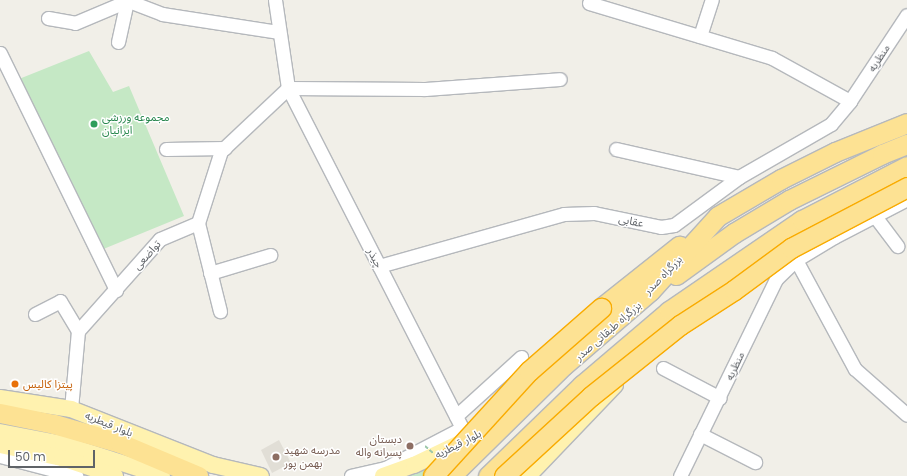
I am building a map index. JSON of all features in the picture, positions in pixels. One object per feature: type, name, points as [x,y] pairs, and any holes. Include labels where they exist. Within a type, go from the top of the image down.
[{"type":"highway","name":"بزرگراه صدر","points":[[451,476],[564,365],[650,290],[718,216],[781,179],[834,152],[907,122]]},
{"type":"highway","name":"بزرگراه طبقاتی صدر","points":[[456,476],[566,367],[693,262],[788,200],[907,144]]},
{"type":"highway","points":[[488,476],[582,385],[669,310],[802,220],[907,166]]},
{"type":"highway","points":[[493,476],[584,388],[671,313],[804,222],[857,194],[907,172]]},
{"type":"highway","points":[[504,476],[591,396],[680,325],[734,290],[791,248],[907,186]]},
{"type":"highway","points":[[433,476],[529,371],[601,308],[718,216]]},
{"type":"highway","points":[[0,413],[54,424],[120,443],[198,476]]},
{"type":"main road","points":[[528,476],[687,311],[750,258]]},
{"type":"main road","name":"بلوار قیطریه","points":[[0,398],[71,409],[213,465],[261,476]]},
{"type":"main road","name":"بلوار قیطریه","points":[[383,476],[449,449],[482,432],[528,401]]},
{"type":"main road","points":[[0,432],[63,444],[162,476]]},
{"type":"main road","points":[[0,445],[62,458],[115,476]]},
{"type":"main road","points":[[128,464],[152,476]]},
{"type":"street","points":[[118,42],[126,0]]},
{"type":"street","points":[[48,18],[75,23],[126,0],[162,14],[278,32]]},
{"type":"street","name":"چیذر","points":[[275,0],[278,32],[288,88],[462,428],[385,468],[351,476]]},
{"type":"street","points":[[700,36],[712,0]]},
{"type":"street","points":[[589,3],[772,58],[850,101]]},
{"type":"street","name":"منظریه","points":[[850,101],[907,15]]},
{"type":"street","points":[[0,53],[116,290]]},
{"type":"street","points":[[220,312],[198,223],[221,151],[288,88],[425,89],[560,79]]},
{"type":"street","name":"عقابی","points":[[379,266],[564,214],[594,213],[661,227],[674,225],[739,177],[831,124],[850,101]]},
{"type":"street","points":[[166,149],[225,148]]},
{"type":"street","points":[[616,149],[739,177]]},
{"type":"street","name":"منظریه","points":[[680,476],[700,434],[720,398],[776,279],[796,260],[874,215],[907,199]]},
{"type":"street","points":[[874,215],[897,246]]},
{"type":"street","name":"تواضعی","points":[[78,332],[160,238],[198,223]]},
{"type":"street","points":[[210,273],[270,255]]},
{"type":"street","points":[[796,260],[855,369],[907,415]]},
{"type":"street","points":[[35,314],[60,301],[78,332],[71,409]]},
{"type":"street","points":[[456,416],[521,357]]},
{"type":"street","points":[[663,368],[720,398]]},
{"type":"street","points":[[700,434],[755,462]]},
{"type":"street","points":[[0,456],[76,476]]},
{"type":"shaded area","name":"مدرسه شهید بهمن پور","points":[[279,440],[291,463],[272,473],[261,450]]},
{"type":"green space","name":"مجموعه ورزشی ایرانیان","points":[[89,51],[113,92],[129,86],[184,216],[101,250],[19,79]]},
{"type":"green space","points":[[441,454],[425,476],[401,476]]},
{"type":"place","name":"مجموعه ورزشی ایرانیان","points":[[94,124]]},
{"type":"place","name":"پیتزا کالیس","points":[[15,384]]},
{"type":"place","name":"دبستان پسرانه واله","points":[[410,446]]},
{"type":"place","name":"مدرسه شهید بهمن پور","points":[[276,457]]}]
